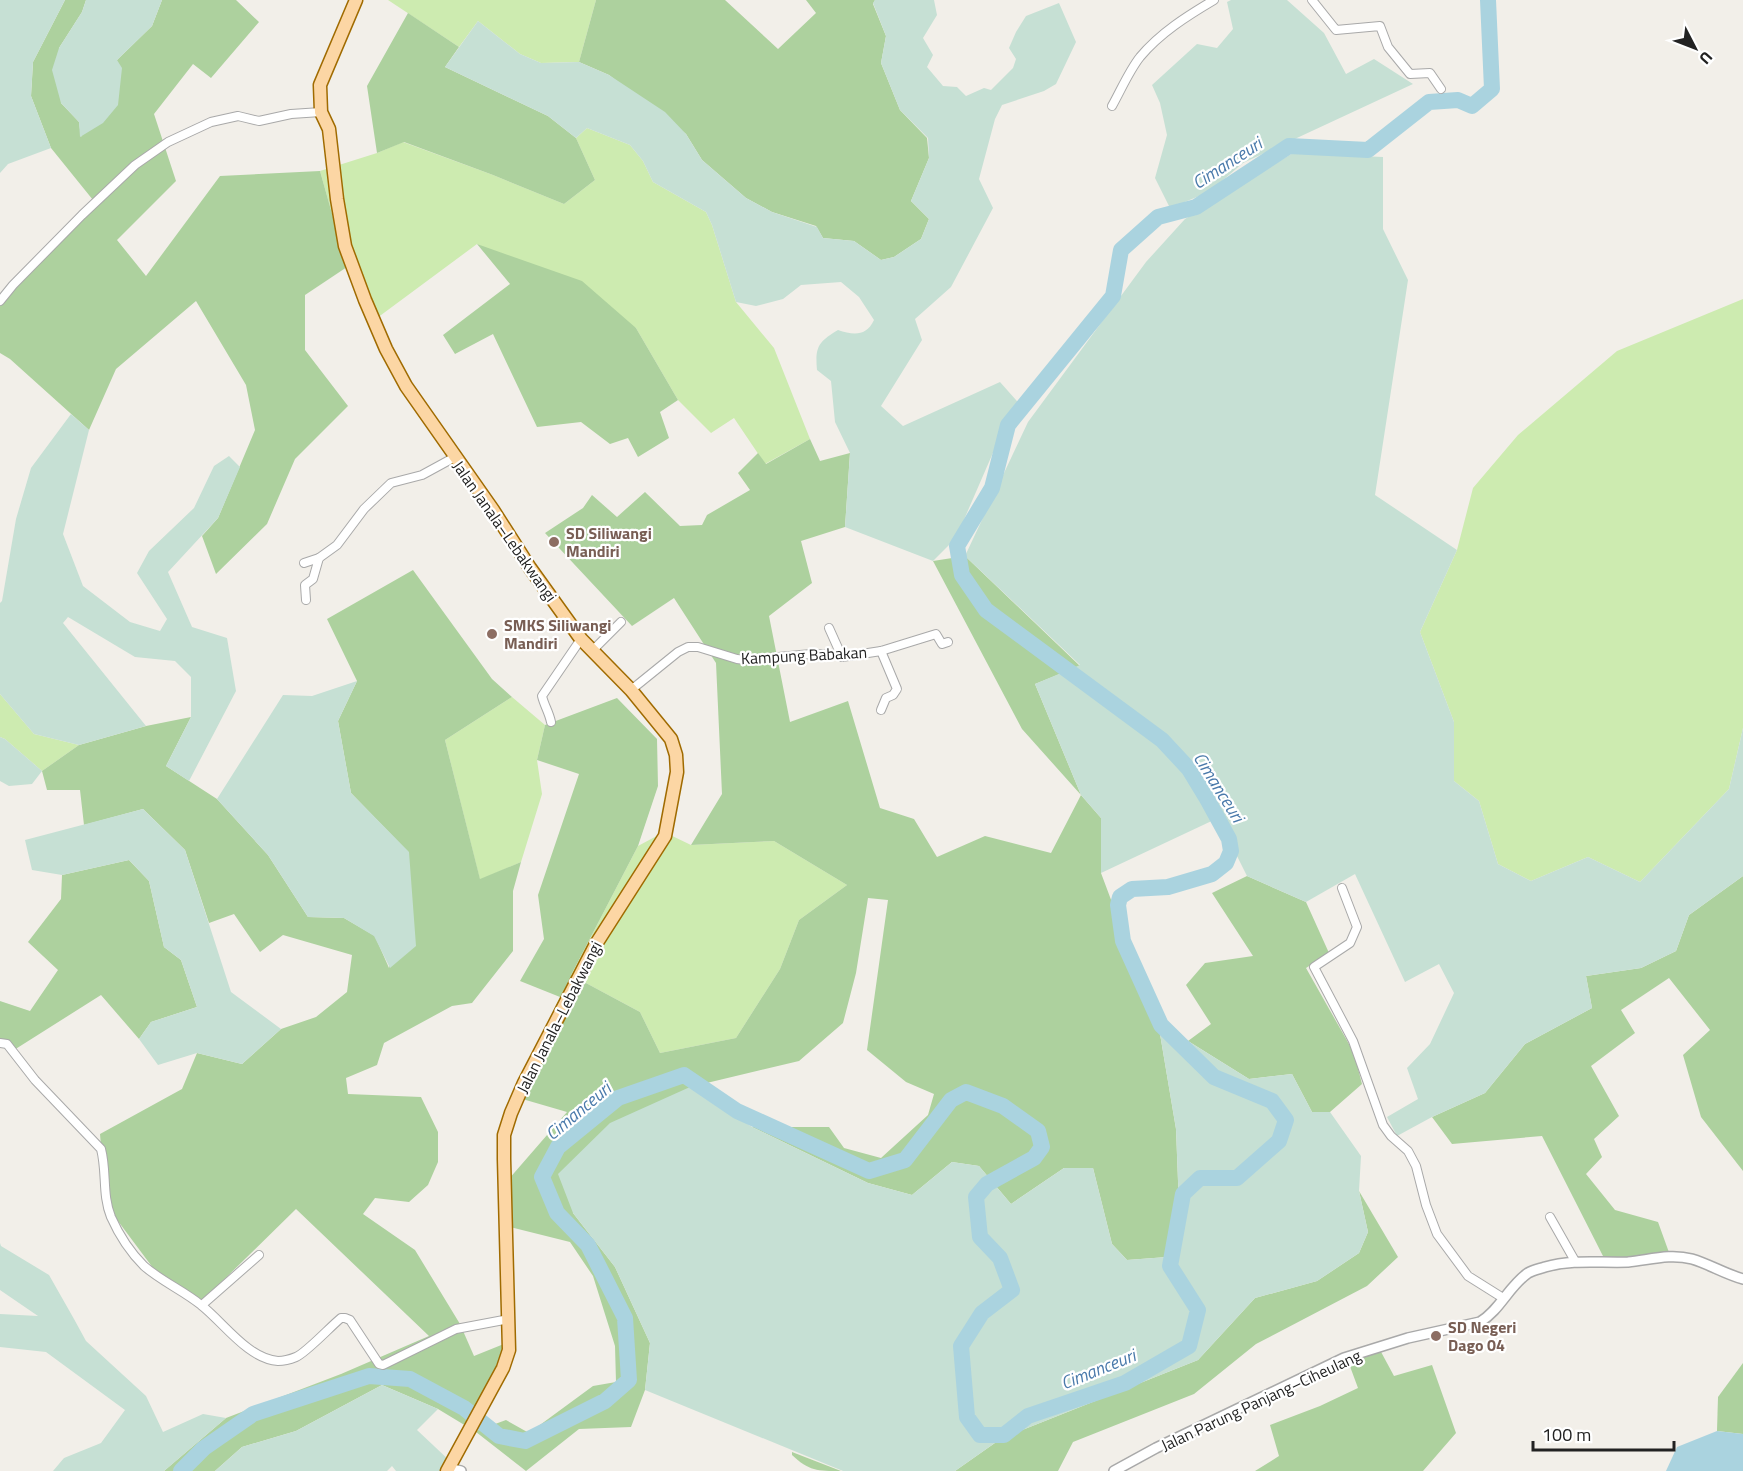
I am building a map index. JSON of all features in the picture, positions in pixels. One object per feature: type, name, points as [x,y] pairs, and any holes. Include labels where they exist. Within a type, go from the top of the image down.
[{"type":"main road","name":"Jalan Janala–Lebakwangi","points":[[356,0],[320,85],[321,112],[329,129],[345,246],[364,300],[406,386],[493,510],[530,568],[581,639],[631,690],[671,739],[676,755],[677,772],[665,836],[596,944],[524,1083],[511,1113],[504,1136],[509,1350],[503,1368],[468,1432],[452,1470]]},
{"type":"street","points":[[1112,106],[1139,58],[1153,43],[1181,19],[1214,0]]},
{"type":"street","points":[[1312,0],[1336,30],[1380,26],[1388,47],[1410,74],[1430,73],[1440,89]]},
{"type":"street","points":[[0,301],[90,207],[135,165],[168,142],[211,122],[229,118],[238,117],[259,121],[291,114],[321,112]]},
{"type":"street","points":[[304,563],[319,558],[337,545],[364,509],[391,483],[422,475],[455,457]]},
{"type":"street","points":[[306,600],[304,585],[314,579],[319,558]]},
{"type":"street","points":[[592,651],[621,622]]},
{"type":"street","points":[[829,628],[842,657]]},
{"type":"street","name":"Kampung Babakan","points":[[631,690],[678,652],[688,647],[698,647],[745,660],[811,654],[842,657],[881,651],[936,634],[942,644],[948,642]]},
{"type":"street","points":[[551,722],[542,696],[581,639]]},
{"type":"street","points":[[881,651],[897,689],[893,695],[886,698],[881,710]]},
{"type":"street","points":[[1342,888],[1357,927],[1350,943],[1314,967],[1353,1041],[1383,1125],[1391,1136],[1408,1151],[1416,1166],[1426,1205],[1437,1234],[1468,1276],[1503,1298]]},
{"type":"street","points":[[0,1042],[7,1044],[35,1080],[101,1149],[106,1202],[126,1245],[145,1267],[202,1305],[251,1350],[271,1360],[280,1361],[297,1357],[341,1318],[345,1318],[350,1320],[379,1364],[383,1365],[456,1329],[509,1319]]},
{"type":"street","points":[[1550,1217],[1575,1261]]},
{"type":"street","points":[[202,1305],[259,1255]]},
{"type":"street","name":"Jalan Parung Panjang–Ciheulang","points":[[1114,1471],[1155,1448],[1344,1358],[1408,1338],[1480,1322],[1488,1317],[1503,1298],[1531,1271],[1575,1261],[1628,1262],[1682,1257],[1743,1279]]},
{"type":"green space","points":[[0,0],[65,0],[33,62],[31,96],[51,148],[8,164],[0,173]]},
{"type":"green space","points":[[65,0],[86,0],[82,12],[59,48],[61,103],[79,122],[81,137],[117,60],[152,26],[162,0],[236,0],[259,22],[211,78],[193,64],[154,114],[176,181],[117,240],[146,276],[220,176],[320,171],[347,267],[305,295],[305,350],[348,406],[295,459],[267,524],[216,574],[202,536],[218,518],[255,430],[246,385],[196,301],[116,369],[89,430],[10,359],[0,353],[0,301],[93,200],[51,148],[31,96],[33,62]]},
{"type":"green space","points":[[86,0],[162,0],[152,26],[117,60],[122,68],[118,105],[103,123],[80,137],[79,122],[61,103],[52,70],[59,48],[82,12]]},
{"type":"green space","points":[[388,0],[596,0],[579,62],[541,63],[520,54],[478,21],[459,47]]},
{"type":"green space","points":[[596,0],[725,0],[778,49],[816,13],[806,0],[875,0],[873,4],[886,36],[881,63],[900,110],[927,138],[929,158],[911,201],[929,219],[921,239],[894,257],[881,260],[854,241],[823,238],[816,226],[772,212],[746,198],[702,160],[686,134],[609,75],[579,62]]},
{"type":"green space","points":[[875,0],[934,0],[937,15],[923,38],[933,55],[927,67],[943,86],[957,87],[966,96],[984,88],[991,90],[1013,68],[1016,59],[1009,48],[1026,16],[1059,3],[1076,42],[1056,84],[1044,91],[1002,105],[995,119],[979,179],[993,208],[951,287],[915,319],[922,340],[881,406],[903,426],[1000,382],[1023,408],[1002,432],[956,538],[933,561],[845,527],[850,453],[835,422],[831,381],[817,370],[817,350],[826,338],[838,330],[859,333],[871,326],[874,320],[859,297],[841,282],[801,285],[783,299],[756,306],[736,302],[706,212],[653,182],[643,161],[630,145],[587,128],[576,138],[548,116],[445,67],[478,21],[520,54],[541,63],[579,62],[609,75],[665,112],[686,134],[702,160],[746,198],[772,212],[817,227],[823,238],[854,241],[881,260],[894,257],[921,239],[929,219],[911,201],[929,158],[928,138],[900,110],[881,63],[886,36],[873,3]]},
{"type":"green space","points":[[1231,0],[1287,0],[1324,33],[1346,74],[1374,59],[1413,84],[1243,163],[1209,192],[1170,208],[1155,178],[1167,135],[1160,103],[1152,85],[1197,44],[1217,48],[1233,29],[1227,2]]},
{"type":"green space","points":[[408,13],[459,47],[445,67],[548,116],[576,138],[595,180],[564,204],[404,142],[377,153],[367,86]]},
{"type":"green space","points":[[587,128],[630,145],[643,161],[653,182],[706,212],[736,302],[774,348],[810,439],[765,464],[734,418],[711,433],[678,400],[636,328],[477,244],[373,321],[347,267],[320,171],[377,153],[403,142],[564,204],[595,180],[576,138]]},
{"type":"green space","points":[[1293,153],[1383,157],[1383,229],[1408,280],[1375,495],[1457,550],[1420,632],[1454,722],[1454,781],[1479,801],[1498,864],[1531,881],[1588,857],[1640,882],[1729,789],[1743,728],[1743,876],[1689,915],[1676,951],[1641,968],[1586,976],[1592,1008],[1525,1044],[1485,1093],[1397,1136],[1387,1117],[1418,1099],[1407,1068],[1430,1044],[1454,993],[1439,964],[1405,982],[1355,874],[1306,902],[1247,876],[1218,818],[1101,873],[1101,818],[1081,795],[1035,684],[1080,665],[965,556],[1028,422],[1146,262],[1185,219]]},
{"type":"green space","points":[[477,244],[582,281],[636,328],[678,400],[660,412],[669,438],[638,457],[628,438],[610,444],[581,422],[537,427],[493,334],[455,354],[443,335],[510,284]]},
{"type":"green space","points":[[1743,299],[1743,728],[1729,789],[1640,882],[1588,857],[1531,881],[1498,864],[1479,801],[1454,781],[1454,722],[1420,632],[1457,550],[1473,488],[1518,435],[1617,351]]},
{"type":"green space","points":[[71,414],[89,430],[63,534],[83,586],[130,622],[160,631],[167,619],[137,573],[149,551],[194,508],[214,466],[229,456],[240,467],[218,518],[168,572],[192,627],[227,638],[236,691],[189,781],[166,766],[191,717],[191,677],[175,661],[135,657],[68,617],[63,623],[146,726],[79,745],[34,734],[0,694],[0,603],[16,519],[31,468]]},
{"type":"green space","points":[[810,439],[820,461],[850,453],[845,527],[801,541],[812,583],[769,616],[790,722],[848,701],[880,808],[914,819],[937,857],[985,836],[1051,853],[1081,795],[1101,818],[1101,873],[1159,1028],[1176,1129],[1179,1207],[1167,1257],[1127,1260],[1112,1244],[1093,1168],[1064,1168],[1011,1204],[979,1166],[952,1162],[912,1195],[868,1183],[752,1127],[829,1127],[844,1148],[881,1158],[928,1115],[934,1094],[906,1082],[867,1050],[888,900],[868,898],[856,973],[843,1023],[799,1061],[690,1087],[573,1213],[615,1267],[650,1343],[645,1390],[631,1427],[579,1429],[526,1471],[476,1432],[438,1409],[382,1385],[296,1431],[242,1447],[215,1471],[164,1471],[226,1418],[341,1374],[429,1336],[296,1209],[198,1305],[156,1272],[106,1205],[100,1134],[182,1089],[197,1053],[242,1064],[281,1029],[316,1017],[347,992],[352,955],[283,935],[260,952],[234,914],[209,923],[185,850],[143,809],[84,825],[80,790],[47,790],[42,771],[79,745],[146,726],[191,717],[166,766],[217,799],[268,855],[308,917],[344,918],[375,936],[389,968],[409,853],[351,793],[338,721],[357,681],[327,619],[413,570],[492,679],[512,697],[445,740],[480,879],[521,862],[513,891],[513,951],[472,1003],[452,1006],[384,1043],[377,1065],[346,1078],[348,1094],[421,1097],[438,1132],[438,1162],[428,1185],[409,1202],[375,1198],[363,1214],[415,1250],[460,1324],[474,1356],[511,1341],[476,1431],[506,1420],[529,1433],[593,1386],[616,1382],[615,1346],[593,1276],[570,1242],[510,1227],[502,1187],[567,1112],[512,1096],[560,997],[520,981],[544,939],[538,895],[579,774],[537,760],[545,725],[617,698],[657,739],[658,786],[638,846],[571,975],[640,1012],[660,1053],[736,1038],[780,969],[799,920],[847,885],[774,841],[691,845],[722,794],[716,663],[674,598],[632,626],[545,533],[583,508],[592,495],[617,517],[645,492],[680,526],[702,525],[707,515],[750,490],[738,473],[758,453],[766,464]]},
{"type":"green space","points":[[965,556],[1080,666],[1035,684],[1081,795],[1022,729],[933,561]]},
{"type":"green space","points":[[357,681],[338,721],[351,793],[409,852],[416,946],[390,968],[374,936],[344,918],[308,917],[268,855],[217,799],[283,695],[312,696]]},
{"type":"green space","points":[[0,694],[34,734],[79,745],[42,771],[0,737]]},
{"type":"green space","points":[[512,697],[545,725],[537,760],[542,794],[521,862],[480,880],[445,740]]},
{"type":"green space","points":[[0,737],[42,771],[32,784],[9,786],[0,781]]},
{"type":"green space","points":[[143,809],[185,850],[231,992],[281,1029],[242,1064],[197,1053],[158,1065],[139,1039],[151,1022],[197,1007],[181,960],[164,947],[149,881],[129,860],[62,875],[32,870],[25,840]]},
{"type":"green space","points":[[664,832],[691,845],[774,841],[847,885],[799,920],[780,969],[736,1038],[660,1053],[640,1012],[571,975],[638,846]]},
{"type":"green space","points":[[129,860],[149,881],[164,947],[181,960],[197,1007],[151,1022],[139,1039],[101,995],[14,1050],[0,1046],[0,1001],[30,1011],[58,970],[28,942],[61,899],[62,875]]},
{"type":"green space","points":[[1247,876],[1306,902],[1329,953],[1306,968],[1354,1053],[1362,1084],[1330,1112],[1312,1112],[1292,1074],[1249,1079],[1188,1041],[1211,1024],[1186,985],[1205,963],[1253,956],[1212,893]]},
{"type":"green space","points":[[1743,876],[1743,1171],[1701,1117],[1683,1055],[1710,1030],[1669,978],[1621,1010],[1635,1033],[1591,1066],[1619,1116],[1594,1139],[1602,1157],[1586,1174],[1615,1210],[1658,1222],[1671,1258],[1604,1258],[1542,1136],[1452,1144],[1432,1117],[1485,1093],[1525,1044],[1592,1008],[1586,976],[1641,968],[1676,951],[1689,915]]},
{"type":"green space","points":[[1159,1028],[1188,1041],[1249,1079],[1292,1074],[1312,1112],[1330,1112],[1361,1156],[1359,1191],[1368,1232],[1359,1253],[1317,1281],[1255,1298],[1198,1360],[1002,1438],[955,1471],[843,1471],[645,1390],[650,1343],[615,1267],[573,1213],[558,1174],[610,1123],[690,1087],[752,1127],[868,1183],[912,1195],[952,1162],[979,1166],[1011,1204],[1064,1168],[1093,1168],[1112,1244],[1127,1260],[1167,1257],[1179,1207],[1176,1129]]},
{"type":"green space","points":[[1359,1191],[1398,1257],[1367,1286],[1256,1344],[1194,1394],[1073,1442],[1058,1471],[955,1471],[1002,1438],[1198,1360],[1255,1298],[1317,1281],[1359,1253],[1368,1232]]},
{"type":"green space","points":[[0,1243],[1,1246],[49,1275],[86,1341],[146,1396],[163,1432],[203,1414],[226,1418],[164,1471],[53,1471],[64,1458],[101,1443],[125,1410],[46,1352],[0,1347],[0,1314],[38,1316],[0,1290]]},
{"type":"green space","points":[[1380,1350],[1394,1376],[1432,1365],[1456,1433],[1423,1471],[1255,1471],[1279,1456],[1270,1425],[1320,1406],[1358,1388],[1348,1361]]},
{"type":"green space","points":[[1743,1363],[1743,1434],[1717,1431],[1718,1397]]},
{"type":"green space","points":[[382,1385],[438,1409],[417,1430],[451,1462],[449,1471],[396,1471],[392,1466],[387,1471],[215,1471],[242,1447],[296,1431]]},
{"type":"green space","points":[[792,1452],[841,1471],[809,1467],[792,1455]]},
{"type":"water","points":[[1717,1431],[1743,1434],[1743,1471],[1666,1471],[1677,1447]]},
{"type":"waterway","name":"Cimanceuri","points":[[181,1471],[204,1448],[253,1414],[369,1376],[410,1379],[464,1408],[499,1436],[525,1441],[605,1401],[629,1380],[625,1318],[588,1245],[557,1213],[542,1177],[558,1147],[618,1098],[684,1075],[737,1111],[869,1171],[905,1160],[951,1100],[966,1092],[1003,1106],[1038,1131],[1042,1147],[1034,1158],[987,1184],[976,1197],[980,1237],[1000,1258],[1012,1290],[982,1313],[961,1346],[967,1417],[980,1435],[1004,1435],[1028,1416],[1125,1383],[1189,1346],[1198,1310],[1170,1266],[1183,1194],[1200,1178],[1237,1178],[1279,1141],[1286,1120],[1272,1101],[1214,1077],[1161,1025],[1123,941],[1118,905],[1120,897],[1132,889],[1168,887],[1212,874],[1226,863],[1231,851],[1229,839],[1189,769],[1162,740],[986,610],[962,575],[957,546],[992,488],[1008,425],[1113,296],[1121,250],[1158,217],[1196,207],[1289,146],[1368,150],[1429,102],[1458,100],[1472,106],[1492,89],[1488,0]]},
{"type":"place","name":"SD Siliwangi Mandiri","points":[[554,542]]},
{"type":"place","name":"SMKS Siliwangi Mandiri","points":[[492,634]]},
{"type":"place","name":"SD Negeri Dago 04","points":[[1436,1336]]}]
